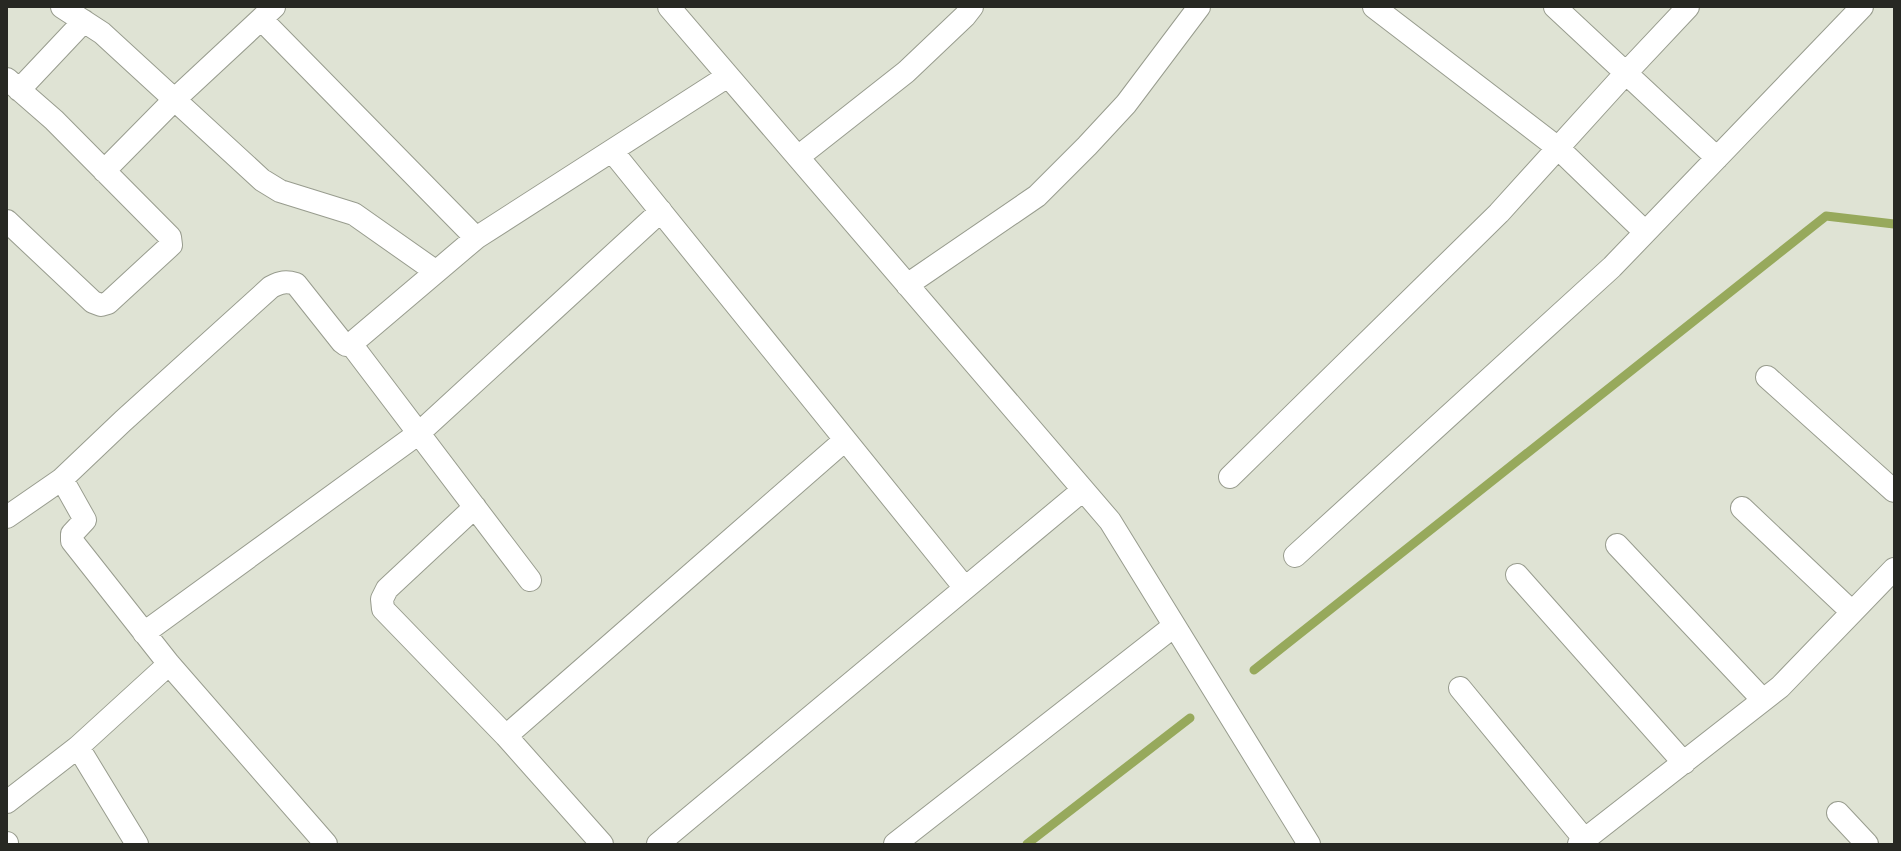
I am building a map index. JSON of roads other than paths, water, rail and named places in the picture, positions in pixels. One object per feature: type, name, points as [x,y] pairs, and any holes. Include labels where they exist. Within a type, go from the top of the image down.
[{"type":"street","points":[[62,7],[102,33],[262,180],[280,191],[354,214],[435,271]]},
{"type":"street","points":[[669,7],[1110,521],[1309,844]]},
{"type":"street","points":[[798,157],[906,72],[965,16],[972,7]]},
{"type":"street","points":[[907,285],[1037,196],[1126,104],[1199,7]]},
{"type":"street","points":[[1374,7],[1558,148],[1645,232]]},
{"type":"street","points":[[1555,7],[1625,74],[1717,158]]},
{"type":"street","points":[[1230,477],[1499,213],[1688,7]]},
{"type":"street","points":[[1295,556],[1612,267],[1862,7]]},
{"type":"street","points":[[104,171],[174,100],[267,13],[476,238]]},
{"type":"street","points":[[7,221],[93,302],[101,305],[108,303],[171,245],[170,238],[54,120],[13,84],[84,21]]},
{"type":"street","points":[[7,517],[62,479],[123,421],[271,287],[280,282],[287,281],[296,284],[342,342],[346,345],[351,344],[435,271],[476,238],[728,76]]},
{"type":"street","points":[[612,151],[965,588]]},
{"type":"street","points":[[144,633],[419,434],[661,211]]},
{"type":"street","points":[[351,344],[530,580]]},
{"type":"street","points":[[1767,377],[1894,491]]},
{"type":"street","points":[[506,736],[845,440]]},
{"type":"street","points":[[62,479],[85,520],[72,534],[72,541],[169,664],[326,844]]},
{"type":"street","points":[[658,844],[1083,490]]},
{"type":"street","points":[[475,507],[387,589],[382,599],[383,609],[506,736],[602,844]]},
{"type":"street","points":[[1742,508],[1852,612]]},
{"type":"street","points":[[1617,545],[1763,700]]},
{"type":"street","points":[[1460,688],[1582,842],[1780,687],[1894,570]]},
{"type":"street","points":[[1517,576],[1684,763]]},
{"type":"street","points":[[895,844],[1174,626]]},
{"type":"street","points":[[7,802],[78,747],[169,664]]},
{"type":"street","points":[[78,747],[137,844]]},
{"type":"street","points":[[1838,813],[1867,844]]},
{"type":"waterway","points":[[1254,670],[1826,216],[1894,224]]},
{"type":"waterway","points":[[1027,844],[1190,718]]}]
